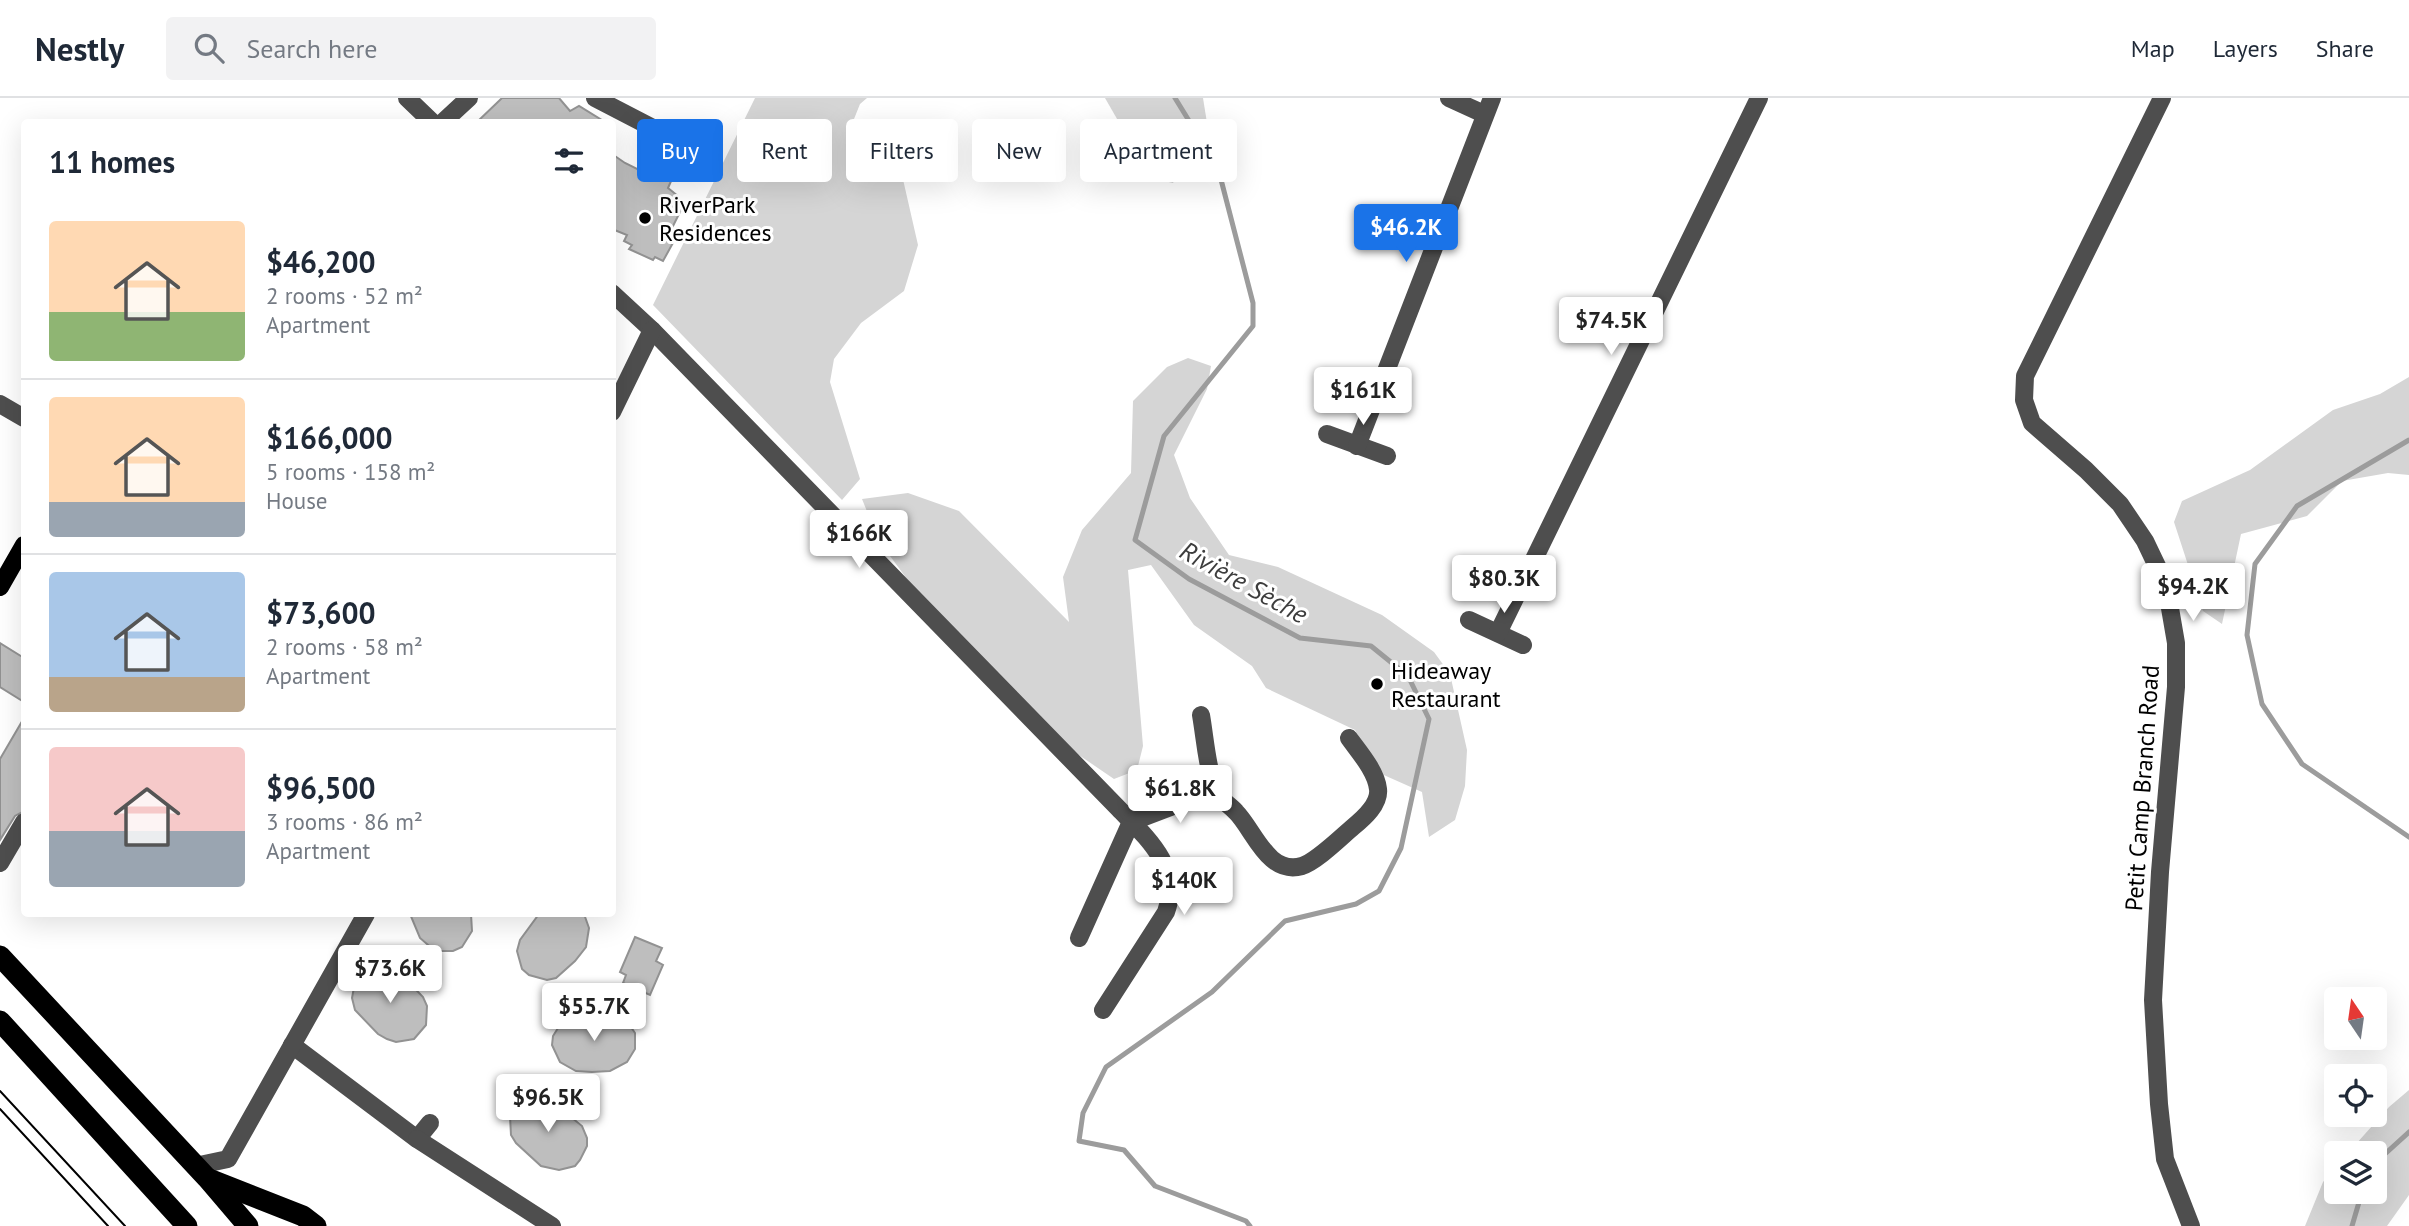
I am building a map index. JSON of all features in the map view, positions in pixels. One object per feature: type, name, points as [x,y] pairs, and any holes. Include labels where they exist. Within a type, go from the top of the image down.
[{"type":"highway","points":[[0,956],[248,1226]]},
{"type":"highway","points":[[0,1021],[182,1221]]},
{"type":"highway","points":[[201,1172],[303,1216],[316,1226]]},
{"type":"main road","points":[[0,587],[21,550]]},
{"type":"street","points":[[446,119],[468,98]]},
{"type":"street","points":[[595,98],[637,120]]},
{"type":"street","points":[[1357,446],[1488,106],[1449,98]]},
{"type":"street","points":[[1497,633],[1759,98]]},
{"type":"street","name":"Petit Camp Branch Road","points":[[2162,98],[2025,376],[2024,400],[2032,423],[2120,504],[2144,541],[2166,585],[2176,643],[2176,687],[2160,872],[2153,1000],[2165,1159],[2191,1226]]},
{"type":"street","points":[[413,107],[428,119]]},
{"type":"street","points":[[616,297],[652,330],[1131,822],[1158,853],[1167,868],[1171,898],[1166,912],[1103,1010]]},
{"type":"street","points":[[616,404],[652,330]]},
{"type":"street","points":[[0,404],[21,416]]},
{"type":"street","points":[[1327,434],[1387,456]]},
{"type":"street","points":[[1469,620],[1523,645]]},
{"type":"street","points":[[1201,715],[1215,790],[1222,801],[1237,812],[1271,859],[1288,867],[1303,865],[1359,822],[1377,800],[1376,778],[1349,738]]},
{"type":"street","points":[[1079,938],[1131,822],[1215,790]]},
{"type":"street","points":[[0,863],[21,827]]},
{"type":"street","points":[[201,1172],[228,1159],[362,917]]},
{"type":"street","points":[[292,1045],[417,1139],[552,1226]]},
{"type":"street","points":[[417,1139],[430,1123]]},
{"type":"shaded area","points":[[755,98],[867,98],[860,104],[854,119],[846,119],[846,182],[904,182],[918,245],[904,291],[861,323],[834,359],[830,382],[860,479],[842,500],[653,305],[714,182],[723,182],[723,163],[737,135],[737,182],[832,182],[832,119],[745,119]]},
{"type":"shaded area","points":[[1105,98],[1203,98],[1206,119],[1117,119]]},
{"type":"shaded area","points":[[1188,358],[1211,366],[1207,389],[1174,455],[1190,498],[1229,555],[1278,567],[1382,615],[1434,652],[1450,674],[1467,750],[1465,786],[1455,820],[1429,837],[1422,792],[1377,772],[1355,730],[1266,688],[1252,666],[1194,625],[1151,565],[1128,570],[1143,746],[1137,770],[1114,779],[1073,751],[921,598],[879,541],[862,499],[908,493],[959,511],[1069,622],[1063,577],[1082,530],[1131,473],[1133,401],[1167,367]]},
{"type":"shaded area","points":[[2409,377],[2409,475],[2388,473],[2342,481],[2307,516],[2241,534],[2222,624],[2203,611],[2174,522],[2182,501],[2250,470],[2333,410],[2380,394]]},
{"type":"shaded area","points":[[2409,1090],[2409,1195],[2387,1226],[2305,1226],[2324,1181],[2324,1204],[2387,1204],[2387,1141],[2359,1141],[2371,1127],[2387,1127],[2389,1107]]},
{"type":"building","points":[[502,98],[559,98],[570,111],[579,106],[600,119],[480,119]]},
{"type":"building","name":"RiverPark Residences","points":[[616,157],[637,169],[637,182],[671,182],[668,188],[678,196],[676,203],[683,206],[667,238],[674,241],[663,261],[655,257],[653,260],[629,249],[632,245],[624,241],[627,235],[616,231]]},
{"type":"building","points":[[0,643],[21,656],[21,700],[0,687]]},
{"type":"building","points":[[21,723],[21,813],[15,816],[0,840],[0,759]]},
{"type":"building","points":[[411,917],[471,917],[472,931],[462,947],[453,951],[435,951],[420,938]]},
{"type":"building","points":[[537,917],[585,917],[589,928],[586,947],[575,961],[556,978],[547,980],[529,975],[522,969],[517,951],[520,940]]},
{"type":"building","points":[[635,937],[662,948],[656,961],[663,965],[650,995],[623,983],[626,975],[620,972]]},
{"type":"building","points":[[382,967],[400,973],[423,997],[427,1006],[426,1025],[414,1039],[396,1042],[387,1039],[378,1034],[355,1010],[352,998],[355,982],[366,971]]},
{"type":"building","points":[[614,1014],[626,1020],[635,1033],[635,1049],[627,1062],[610,1071],[592,1072],[576,1071],[560,1062],[552,1045],[553,1036],[563,1020],[581,1015]]},
{"type":"building","points":[[530,1098],[549,1099],[582,1126],[587,1146],[575,1166],[559,1170],[541,1166],[511,1135],[510,1116],[515,1108]]},
{"type":"waterway","name":"Rivière Sèche","points":[[1175,98],[1218,168],[1253,303],[1253,326],[1164,436],[1135,540],[1189,579],[1300,638],[1371,646],[1408,676],[1429,719],[1401,848],[1379,891],[1356,904],[1285,921],[1212,992],[1106,1067],[1083,1113],[1079,1141],[1124,1150],[1155,1186],[1246,1221],[1250,1226]]},
{"type":"waterway","points":[[2409,440],[2297,506],[2255,564],[2247,635],[2262,704],[2302,764],[2409,837]]},
{"type":"waterway","points":[[2387,1152],[2409,1132]]},
{"type":"waterway","points":[[2352,1226],[2358,1204]]},
{"type":"tram line","points":[[0,1091],[125,1226]]},
{"type":"tram line","points":[[0,1109],[108,1226]]},
{"type":"place","name":"RiverPark Residences","points":[[645,218]]},
{"type":"place","name":"Hideaway Restaurant","points":[[1377,684]]}]
